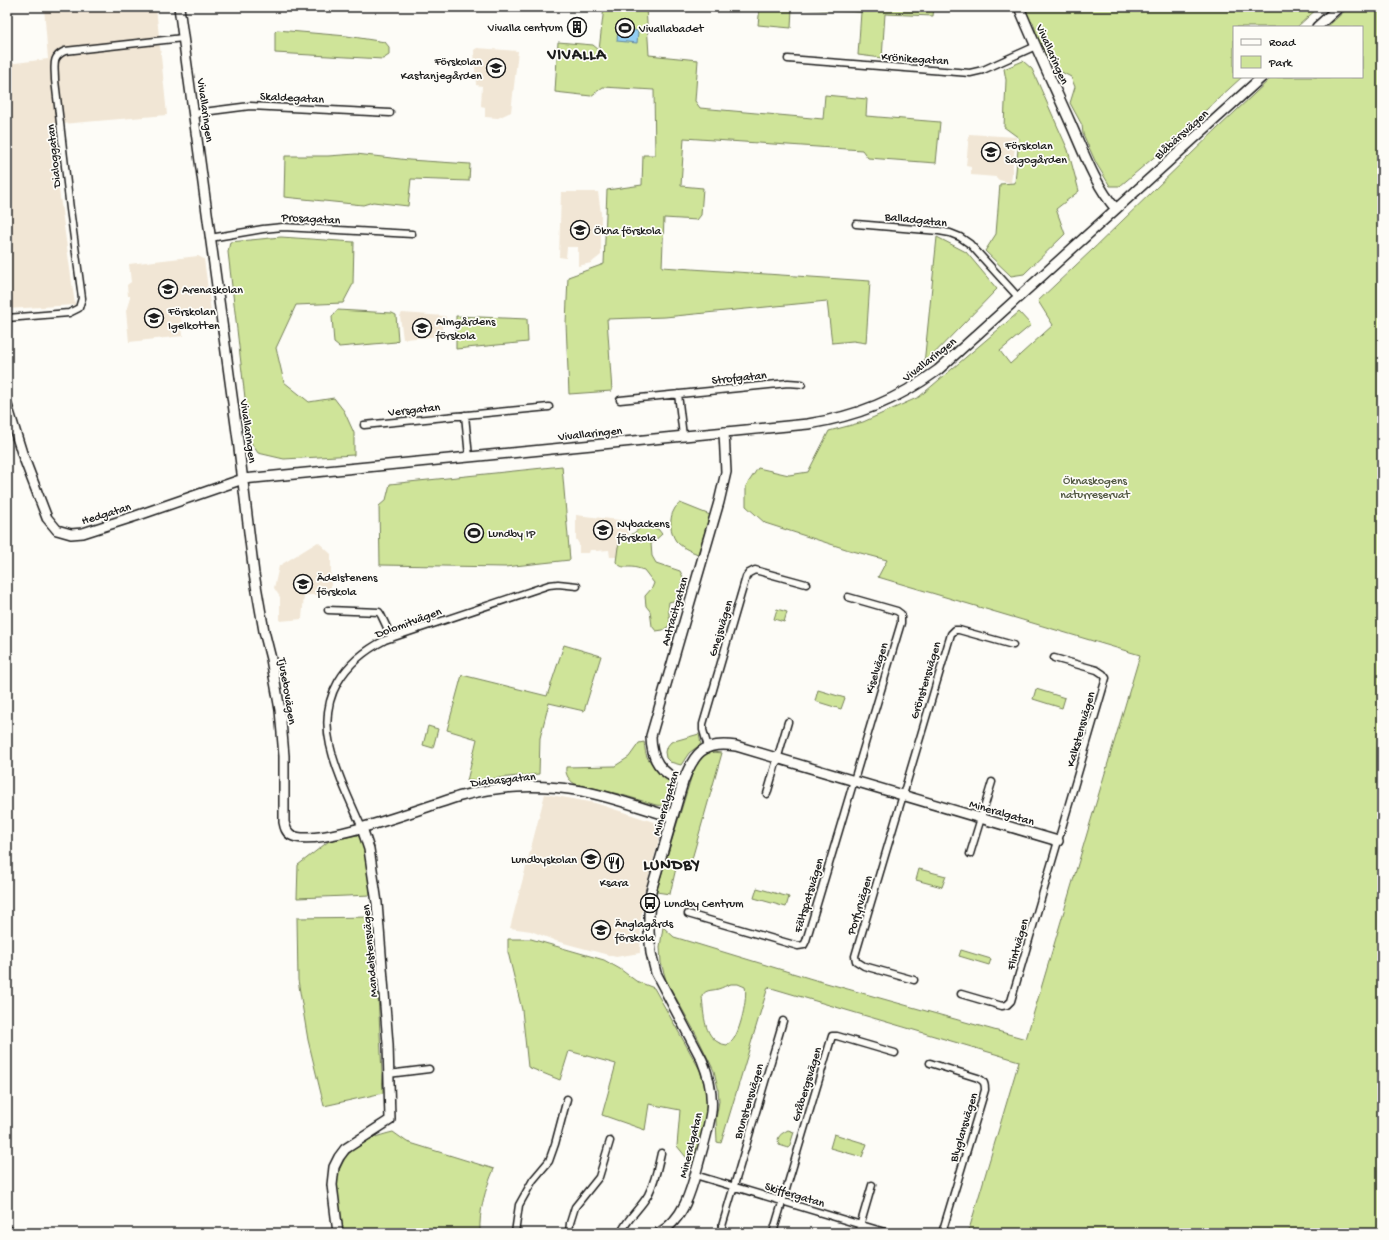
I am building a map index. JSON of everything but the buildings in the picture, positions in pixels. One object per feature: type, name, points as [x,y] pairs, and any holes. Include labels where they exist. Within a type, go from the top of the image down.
[{"type":"street","name":"Vivallaringen","points":[[179,7],[243,479],[825,421],[858,413],[887,401],[919,384],[938,370],[1116,209],[1099,183],[1019,7]]},
{"type":"street","points":[[1318,26],[1339,7]]},
{"type":"street","name":"Dialoggatan","points":[[7,318],[69,313],[79,308],[82,298],[70,209],[56,80],[55,60],[58,54],[65,51],[184,38]]},
{"type":"street","name":"Krönikegatan","points":[[788,59],[970,73],[983,70],[1036,46]]},
{"type":"street","name":"Blåbärsvägen","points":[[1116,209],[1261,78]]},
{"type":"street","name":"Skaldegatan","points":[[194,114],[250,106],[390,113]]},
{"type":"street","name":"Balladgatan","points":[[856,224],[939,231],[960,237],[970,244],[1019,298]]},
{"type":"street","name":"Prosagatan","points":[[210,238],[263,228],[283,227],[412,234]]},
{"type":"street","name":"Strofgatan","points":[[620,400],[788,383],[802,384]]},
{"type":"street","points":[[678,394],[683,436]]},
{"type":"street","name":"Hedgatan","points":[[7,405],[22,453],[47,518],[57,530],[65,533],[77,534],[243,479]]},
{"type":"street","name":"Versgatan","points":[[364,425],[549,407]]},
{"type":"street","points":[[465,415],[469,457]]},
{"type":"street","name":"Antracitgatan","points":[[683,782],[671,776],[658,765],[652,750],[651,736],[719,502],[726,472],[724,432]]},
{"type":"street","name":"Tjusebovägen","points":[[243,479],[254,574],[280,710],[284,756],[284,822],[286,828],[291,835],[304,838],[328,836],[362,828]]},
{"type":"street","name":"Gnejsvägen","points":[[708,747],[703,730],[703,724],[746,577],[749,573],[755,570],[806,584]]},
{"type":"street","name":"Dolomitvägen","points":[[362,828],[334,760],[330,747],[327,723],[329,709],[337,683],[352,662],[365,652],[392,638],[549,585],[558,584],[577,586]]},
{"type":"street","name":"Kiselvägen","points":[[848,597],[897,611],[901,614],[901,619],[854,781]]},
{"type":"street","points":[[328,610],[379,612],[382,615],[392,638]]},
{"type":"street","name":"Grönstensvägen","points":[[902,795],[951,634],[955,630],[958,630],[1013,645]]},
{"type":"street","name":"Kalkstensvägen","points":[[1054,658],[1097,670],[1106,678],[1058,841]]},
{"type":"street","points":[[767,794],[788,722]]},
{"type":"street","name":"Mineralgatan","points":[[659,1233],[679,1214],[691,1189],[707,1133],[711,1111],[710,1083],[702,1060],[656,973],[651,953],[649,932],[651,891],[683,782],[692,759],[698,753],[708,747],[720,744],[736,746],[1058,841]]},
{"type":"street","name":"Fältspatsvägen","points":[[688,914],[798,946],[804,945],[854,781]]},
{"type":"street","points":[[970,854],[992,782]]},
{"type":"street","name":"Diabasgatan","points":[[362,828],[461,796],[492,790],[528,786],[582,791],[672,817]]},
{"type":"street","name":"Porfyrvägen","points":[[902,795],[855,956],[859,964],[914,980]]},
{"type":"street","name":"Mandelstensvägen","points":[[338,1233],[332,1185],[334,1167],[345,1149],[390,1120],[388,1044],[375,885],[367,842],[362,828]]},
{"type":"street","name":"Flintvägen","points":[[961,994],[1002,1006],[1007,1005],[1011,1001],[1058,841]]},
{"type":"street","name":"Brunstensvägen","points":[[720,1233],[783,1020]]},
{"type":"street","name":"Gråbergsvägen","points":[[782,1201],[832,1036],[837,1036],[895,1054]]},
{"type":"street","name":"Blyglansvägen","points":[[930,1063],[978,1078],[983,1080],[985,1085],[985,1090],[942,1233]]},
{"type":"street","points":[[388,1074],[429,1070]]},
{"type":"street","points":[[515,1233],[519,1205],[532,1180],[549,1161],[568,1099]]},
{"type":"street","points":[[569,1233],[570,1223],[575,1207],[599,1178],[610,1142]]},
{"type":"street","points":[[621,1233],[627,1220],[648,1195],[657,1171],[661,1153]]},
{"type":"street","name":"Skiffergatan","points":[[695,1176],[888,1233]]},
{"type":"street","points":[[858,1233],[872,1186]]},
{"type":"street","points":[[773,1233],[782,1201]]},
{"type":"street","points":[[7,1229],[14,1233]]},
{"type":"shaded area","points":[[44,7],[156,7],[167,115],[50,125],[75,305],[7,309],[7,64],[48,59]]},
{"type":"shaded area","name":"Förskolan Kastanjegården","points":[[477,48],[518,51],[511,112],[498,118],[485,117],[485,107],[481,106],[482,86],[476,85],[474,50]]},
{"type":"shaded area","name":"Förskolan Sagogården","points":[[969,134],[1016,137],[1011,183],[999,180],[996,177],[971,175],[971,167],[966,166]]},
{"type":"shaded area","name":"Ökna förskola","points":[[561,192],[598,192],[601,213],[601,255],[591,263],[578,266],[578,247],[567,247],[566,258],[559,257]]},
{"type":"shaded area","name":"Arenaskolan","points":[[198,256],[204,259],[211,312],[181,315],[183,336],[129,342],[126,311],[130,298],[130,296],[128,296],[127,285],[131,282],[129,264]]},
{"type":"shaded area","name":"Almgårdens förskola","points":[[402,313],[445,316],[447,326],[442,326],[443,336],[403,339],[400,316]]},
{"type":"shaded area","name":"Nybackens förskola","points":[[576,515],[628,521],[631,557],[610,557],[609,550],[590,550],[589,553],[579,553],[579,544],[576,539]]},
{"type":"shaded area","name":"Ädelstenens förskola","points":[[318,542],[331,554],[331,595],[304,595],[302,619],[280,621],[280,597],[274,588],[279,566]]},
{"type":"shaded area","name":"Lundbyskolan","points":[[545,794],[595,803],[663,825],[644,894],[641,920],[640,953],[616,957],[556,941],[531,931],[510,928]]},
{"type":"green space","points":[[604,7],[646,7],[649,55],[698,60],[695,101],[700,108],[823,119],[825,95],[867,99],[866,116],[940,122],[936,163],[868,158],[862,150],[684,138],[681,186],[703,188],[701,215],[697,220],[664,218],[662,267],[870,281],[866,343],[853,341],[832,343],[827,301],[665,317],[607,319],[612,391],[569,394],[566,323],[568,277],[604,264],[607,190],[642,185],[643,155],[655,155],[654,90],[603,87],[591,96],[555,92],[558,42],[593,45],[599,50]]},
{"type":"green space","points":[[760,7],[934,7],[933,16],[885,14],[882,58],[858,55],[861,12],[792,8],[791,28],[758,25]]},
{"type":"green space","points":[[1023,7],[1319,7],[1298,26],[1233,26],[1233,78],[1241,78],[1159,153],[1120,186],[1110,186],[1096,163],[1083,134],[1082,125],[1070,103],[1075,87],[1071,77],[1050,66],[1040,45],[1033,22],[1029,21]]},
{"type":"green space","name":"Öknaskogens naturreservat","points":[[1349,7],[1382,7],[1382,1233],[968,1233],[1019,1061],[768,987],[721,1143],[717,1142],[716,1119],[719,1101],[714,1071],[696,1034],[666,980],[661,963],[660,947],[663,927],[674,937],[812,979],[1026,1039],[1140,655],[878,577],[887,560],[849,550],[765,523],[746,506],[746,486],[758,468],[789,475],[808,472],[829,431],[863,422],[919,397],[1019,312],[1031,325],[1000,351],[1010,364],[1053,325],[1038,301],[1271,78],[1363,78],[1363,26],[1328,26]],"holes":[[[731,984],[738,984],[745,987],[746,992],[744,1006],[738,1031],[732,1041],[727,1045],[719,1043],[713,1039],[706,1026],[702,996],[707,991],[720,989]]]},
{"type":"green space","points":[[277,30],[347,36],[385,42],[389,47],[389,55],[383,59],[275,53],[275,32]]},
{"type":"green space","points":[[1023,61],[1032,69],[1068,150],[1079,191],[1056,209],[1065,234],[1024,274],[1011,276],[985,251],[996,234],[1000,184],[1015,183],[1019,138],[1004,127],[1006,80],[1004,69]]},
{"type":"green space","points":[[356,154],[409,160],[470,164],[469,181],[411,179],[408,206],[373,202],[363,205],[284,197],[285,156],[328,156]]},
{"type":"green space","points":[[281,237],[354,242],[353,284],[343,303],[296,305],[276,348],[284,382],[309,402],[334,398],[344,411],[354,433],[354,455],[284,459],[258,453],[250,441],[228,252],[230,242]]},
{"type":"green space","points":[[937,237],[966,252],[997,289],[924,364]]},
{"type":"green space","points":[[337,310],[392,313],[396,315],[398,340],[396,342],[339,347],[334,343],[332,317]]},
{"type":"green space","points":[[456,316],[527,319],[528,342],[456,349]]},
{"type":"green space","name":"Lundby IP","points":[[562,466],[570,560],[505,567],[380,565],[379,506],[386,500],[390,484]]},
{"type":"green space","points":[[680,503],[710,515],[698,554],[680,545],[672,534],[672,513]]},
{"type":"green space","points":[[646,526],[658,529],[662,534],[651,544],[652,556],[656,563],[680,571],[683,577],[677,600],[669,602],[669,626],[663,630],[656,631],[652,626],[650,611],[646,606],[645,596],[652,588],[654,583],[644,570],[634,567],[623,567],[616,562],[618,547],[621,540]]},
{"type":"green space","points":[[777,609],[787,612],[784,622],[774,619]]},
{"type":"green space","points":[[564,645],[601,656],[584,711],[549,703],[540,738],[539,774],[467,781],[477,739],[447,730],[462,675],[547,696]]},
{"type":"green space","points":[[1036,689],[1065,698],[1062,708],[1033,699]]},
{"type":"green space","points":[[818,690],[845,698],[841,709],[815,701]]},
{"type":"green space","points":[[428,726],[438,729],[433,748],[423,745]]},
{"type":"green space","points":[[699,734],[701,744],[689,753],[681,765],[670,762],[666,758],[666,748],[671,742]]},
{"type":"green space","points":[[644,742],[645,751],[648,758],[671,784],[673,795],[670,801],[665,804],[656,805],[619,794],[575,784],[567,775],[566,767],[615,766],[629,757],[639,743]]},
{"type":"green space","points":[[711,752],[722,753],[690,866],[679,865],[676,868],[670,894],[656,892],[695,765],[702,756]]},
{"type":"green space","points":[[357,835],[364,843],[371,895],[297,898],[298,865],[329,841]]},
{"type":"green space","points":[[919,869],[946,876],[942,887],[916,880]]},
{"type":"green space","points":[[757,888],[789,897],[786,907],[754,898]]},
{"type":"green space","points":[[374,917],[383,1093],[324,1106],[308,1040],[298,980],[297,918]]},
{"type":"green space","points":[[508,939],[531,939],[604,960],[620,969],[636,981],[654,988],[700,1070],[705,1087],[707,1104],[705,1121],[694,1167],[677,1146],[680,1110],[649,1104],[645,1130],[602,1115],[616,1064],[569,1051],[560,1080],[528,1067],[522,1010],[508,952]]},
{"type":"green space","points":[[961,950],[991,959],[989,965],[959,956]]},
{"type":"green space","points":[[788,1130],[794,1132],[789,1148],[779,1145],[778,1142],[779,1137]]},
{"type":"green space","points":[[393,1132],[407,1142],[494,1169],[483,1200],[480,1216],[480,1233],[343,1233],[337,1196],[337,1174],[345,1159],[356,1147],[377,1136]]},
{"type":"green space","points":[[834,1134],[867,1144],[862,1157],[830,1148]]},
{"type":"water","points":[[618,29],[638,31],[637,43],[617,41]]},
{"type":"place","name":"Vivalla centrum","points":[[577,27]]},
{"type":"place","name":"Vivallabadet","points":[[625,28]]},
{"type":"place","name":"Förskolan Kastanjegården","points":[[496,68]]},
{"type":"place","name":"Förskolan Sagogården","points":[[991,152]]},
{"type":"place","name":"Ökna förskola","points":[[580,230]]},
{"type":"place","name":"Arenaskolan","points":[[168,289]]},
{"type":"place","name":"Förskolan Igelkotten","points":[[154,318]]},
{"type":"place","name":"Almgårdens förskola","points":[[422,328]]},
{"type":"place","name":"Nybackens förskola","points":[[603,530]]},
{"type":"place","name":"Lundby IP","points":[[474,533]]},
{"type":"place","name":"Ädelstenens förskola","points":[[303,584]]},
{"type":"place","name":"Lundbyskolan","points":[[591,859]]},
{"type":"place","name":"Ksara","points":[[614,863]]},
{"type":"place","name":"Lundby Centrum","points":[[650,903]]},
{"type":"place","name":"Änglagårds förskola","points":[[601,930]]},
{"type":"district","name":"VIVALLA","points":[[577,53]]},
{"type":"district","name":"LUNDBY","points":[[672,863]]}]
